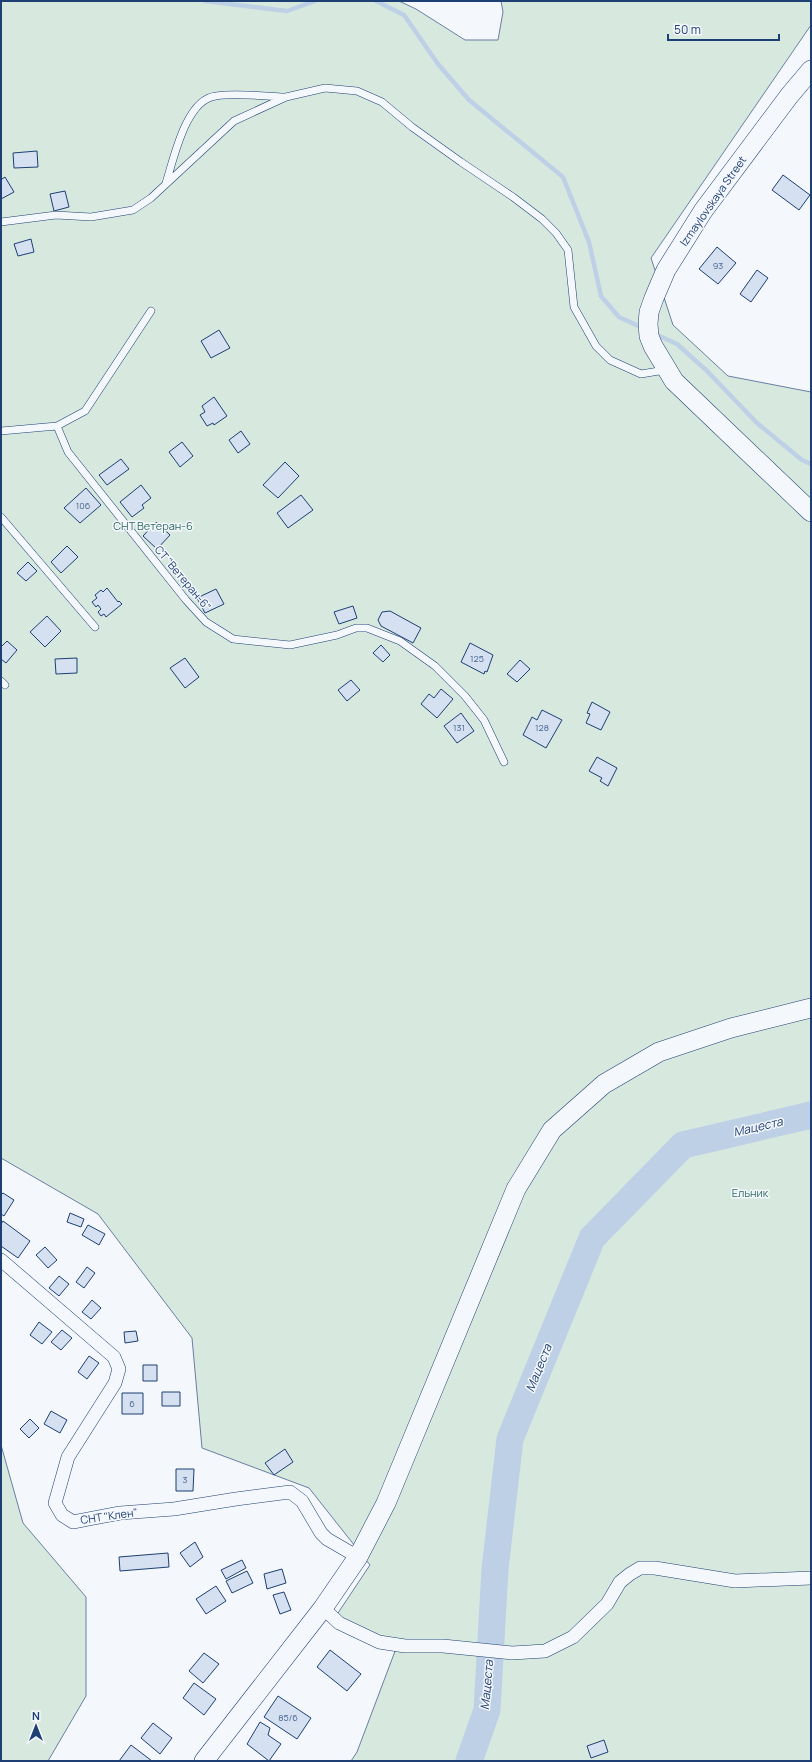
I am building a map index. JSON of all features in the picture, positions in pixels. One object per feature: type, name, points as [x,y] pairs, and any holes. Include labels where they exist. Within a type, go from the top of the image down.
[{"type":"street","name":"Izmaylovskaya Street","points":[[811,70],[789,96],[703,211],[666,270],[649,312],[648,324],[649,336],[653,346],[674,381],[811,512]]},
{"type":"street","points":[[204,1761],[323,1608],[358,1557],[386,1503],[516,1189],[552,1130],[604,1084],[659,1052],[731,1028],[811,1008]]},
{"type":"street","name":"СНТ \"Клен\"","points":[[1,1260],[114,1357],[119,1369],[115,1383],[68,1457],[55,1502],[62,1515],[73,1522],[120,1513],[174,1509],[290,1492],[302,1501],[321,1533],[327,1539],[358,1557]]},
{"type":"street","points":[[323,1608],[339,1623],[379,1642],[405,1646],[443,1646],[512,1653],[545,1651],[573,1637],[607,1604],[620,1582],[640,1568],[655,1568],[735,1581],[811,1578]]},
{"type":"lane","points":[[166,184],[186,124],[199,104],[215,96],[286,96],[325,88],[357,91],[382,102],[418,132],[513,197],[542,219],[556,233],[568,250],[574,307],[596,346],[610,360],[641,374],[667,369]]},
{"type":"lane","points":[[1,222],[56,215],[91,217],[133,210],[151,198],[234,121],[286,96]]},
{"type":"lane","points":[[1,431],[57,426],[86,411],[151,311]]},
{"type":"lane","name":"СТ \"Ветеран-6\"","points":[[57,426],[68,452],[186,600],[206,622],[233,639],[290,645],[337,635],[356,628],[367,628],[400,641],[435,666],[465,696],[484,720],[504,762]]},
{"type":"lane","points":[[1,517],[95,627]]},
{"type":"green space","points":[[1,1],[399,1],[416,9],[465,40],[498,40],[503,12],[501,1],[811,1],[811,25],[651,258],[673,325],[728,376],[811,392],[811,1761],[351,1761],[357,1752],[397,1646],[336,1616],[370,1565],[309,1488],[202,1448],[192,1338],[98,1214],[1,1158]]},
{"type":"green space","points":[[1,1445],[23,1523],[86,1597],[86,1696],[48,1761],[1,1761]]},
{"type":"building","points":[[37,151],[38,167],[14,168],[13,153]]},
{"type":"building","points":[[783,175],[810,195],[799,210],[772,190]]},
{"type":"building","points":[[1,177],[2,179],[5,177],[14,192],[1,199]]},
{"type":"building","points":[[65,191],[69,207],[54,211],[50,194]]},
{"type":"building","points":[[31,239],[34,252],[18,256],[14,244]]},
{"type":"building","points":[[717,247],[736,263],[718,284],[699,269]]},
{"type":"building","points":[[757,270],[768,278],[751,302],[740,294]]},
{"type":"building","points":[[219,330],[230,348],[211,358],[201,341]]},
{"type":"building","points":[[214,397],[227,416],[214,425],[213,423],[207,426],[200,415],[205,412],[202,406]]},
{"type":"building","points":[[241,431],[250,444],[238,453],[229,440]]},
{"type":"building","points":[[182,442],[193,456],[180,467],[169,452]]},
{"type":"building","points":[[121,459],[129,469],[107,485],[99,475]]},
{"type":"building","points":[[285,462],[299,476],[278,498],[263,485]]},
{"type":"building","points":[[141,485],[151,498],[142,505],[144,508],[132,517],[120,502]]},
{"type":"building","points":[[86,488],[101,505],[80,523],[64,508]]},
{"type":"building","points":[[301,495],[313,510],[288,528],[277,513]]},
{"type":"building","points":[[156,522],[170,535],[157,549],[143,536]]},
{"type":"building","points":[[67,546],[78,557],[61,573],[51,562]]},
{"type":"building","points":[[28,562],[37,571],[26,581],[17,573]]},
{"type":"building","points":[[107,588],[118,602],[119,601],[122,604],[106,617],[104,614],[101,616],[98,612],[101,609],[98,605],[96,607],[92,602],[97,598],[95,595],[101,590],[103,592]]},
{"type":"building","points":[[216,589],[224,604],[205,613],[197,598]]},
{"type":"building","points":[[353,606],[357,618],[339,624],[334,612]]},
{"type":"building","points":[[390,611],[421,628],[413,643],[381,626],[378,620],[382,612]]},
{"type":"building","points":[[47,616],[61,631],[45,647],[30,632]]},
{"type":"building","points":[[7,641],[17,650],[6,663],[1,659],[1,647]]},
{"type":"building","points":[[470,643],[493,655],[487,672],[485,671],[484,674],[461,662]]},
{"type":"building","points":[[381,645],[390,655],[383,662],[373,653]]},
{"type":"building","points":[[77,658],[77,673],[56,674],[55,659]]},
{"type":"building","points":[[185,658],[199,677],[185,688],[170,668]]},
{"type":"building","points":[[520,660],[530,669],[517,682],[507,674]]},
{"type":"building","points":[[351,680],[360,690],[347,701],[338,690]]},
{"type":"building","points":[[441,689],[453,699],[437,718],[421,704],[429,694],[434,698]]},
{"type":"building","points":[[592,702],[610,712],[601,730],[586,723],[590,714],[587,713]]},
{"type":"building","points":[[542,710],[562,720],[546,748],[523,735],[532,717],[537,720]]},
{"type":"building","points":[[461,713],[474,731],[457,743],[444,726]]},
{"type":"building","points":[[597,757],[617,768],[608,786],[600,781],[602,778],[589,771]]},
{"type":"building","points":[[3,1193],[14,1200],[4,1216],[1,1214],[1,1195]]},
{"type":"building","points":[[70,1213],[84,1219],[81,1227],[67,1222]]},
{"type":"building","points":[[3,1221],[30,1241],[18,1258],[1,1246],[1,1224]]},
{"type":"building","points":[[88,1225],[105,1234],[99,1245],[82,1235]]},
{"type":"building","points":[[45,1247],[57,1260],[48,1268],[36,1255]]},
{"type":"building","points":[[87,1267],[95,1273],[84,1288],[76,1282]]},
{"type":"building","points":[[59,1276],[69,1284],[59,1296],[49,1288]]},
{"type":"building","points":[[92,1300],[101,1308],[91,1319],[82,1312]]},
{"type":"building","points":[[39,1322],[52,1332],[42,1344],[30,1335]]},
{"type":"building","points":[[62,1330],[72,1338],[61,1350],[51,1342]]},
{"type":"building","points":[[136,1331],[138,1341],[125,1343],[124,1332]]},
{"type":"building","points":[[89,1356],[99,1363],[87,1379],[78,1372]]},
{"type":"building","points":[[143,1365],[157,1365],[157,1381],[143,1381]]},
{"type":"building","points":[[162,1392],[180,1392],[180,1406],[162,1406]]},
{"type":"building","points":[[122,1393],[143,1393],[143,1414],[122,1414]]},
{"type":"building","points":[[51,1411],[67,1420],[60,1433],[44,1424]]},
{"type":"building","points":[[30,1419],[39,1428],[29,1438],[20,1429]]},
{"type":"building","points":[[285,1449],[293,1462],[274,1475],[265,1463]]},
{"type":"building","points":[[176,1469],[194,1469],[193,1491],[176,1491]]},
{"type":"building","points":[[195,1542],[203,1557],[190,1567],[180,1553]]},
{"type":"building","points":[[168,1553],[169,1567],[120,1571],[119,1557]]},
{"type":"building","points":[[242,1560],[246,1568],[226,1579],[221,1570]]},
{"type":"building","points":[[282,1569],[286,1583],[267,1589],[264,1574]]},
{"type":"building","points":[[247,1571],[253,1583],[232,1593],[226,1581]]},
{"type":"building","points":[[216,1586],[226,1601],[206,1614],[196,1599]]},
{"type":"building","points":[[284,1592],[291,1610],[280,1614],[273,1595]]},
{"type":"building","points":[[330,1650],[361,1674],[347,1691],[317,1667]]},
{"type":"building","points":[[204,1653],[219,1664],[203,1683],[189,1671]]},
{"type":"building","points":[[194,1683],[216,1699],[204,1715],[183,1698]]},
{"type":"building","points":[[278,1696],[311,1718],[297,1739],[264,1717]]},
{"type":"building","points":[[260,1722],[270,1728],[268,1735],[281,1744],[269,1761],[247,1744]]},
{"type":"building","points":[[153,1723],[172,1738],[160,1754],[141,1738]]},
{"type":"building","points":[[604,1740],[608,1752],[591,1758],[587,1746]]},
{"type":"building","points":[[131,1745],[152,1761],[119,1761]]},
{"type":"waterway","points":[[205,1],[287,11],[315,1]]},
{"type":"waterway","points":[[376,1],[404,15],[438,64],[469,100],[563,177],[589,242],[601,296],[619,317],[643,328]]},
{"type":"waterway","points":[[655,334],[677,344],[706,370],[757,423],[802,460],[811,464]]},
{"type":"waterway","name":"Мацеста","points":[[469,1761],[487,1710],[495,1569],[510,1439],[592,1238],[683,1145],[811,1115]]},
{"type":"park label","name":"СНТ Ветеран-6","points":[[153,526]]},
{"type":"park label","name":"Ельник","points":[[750,1193]]}]
